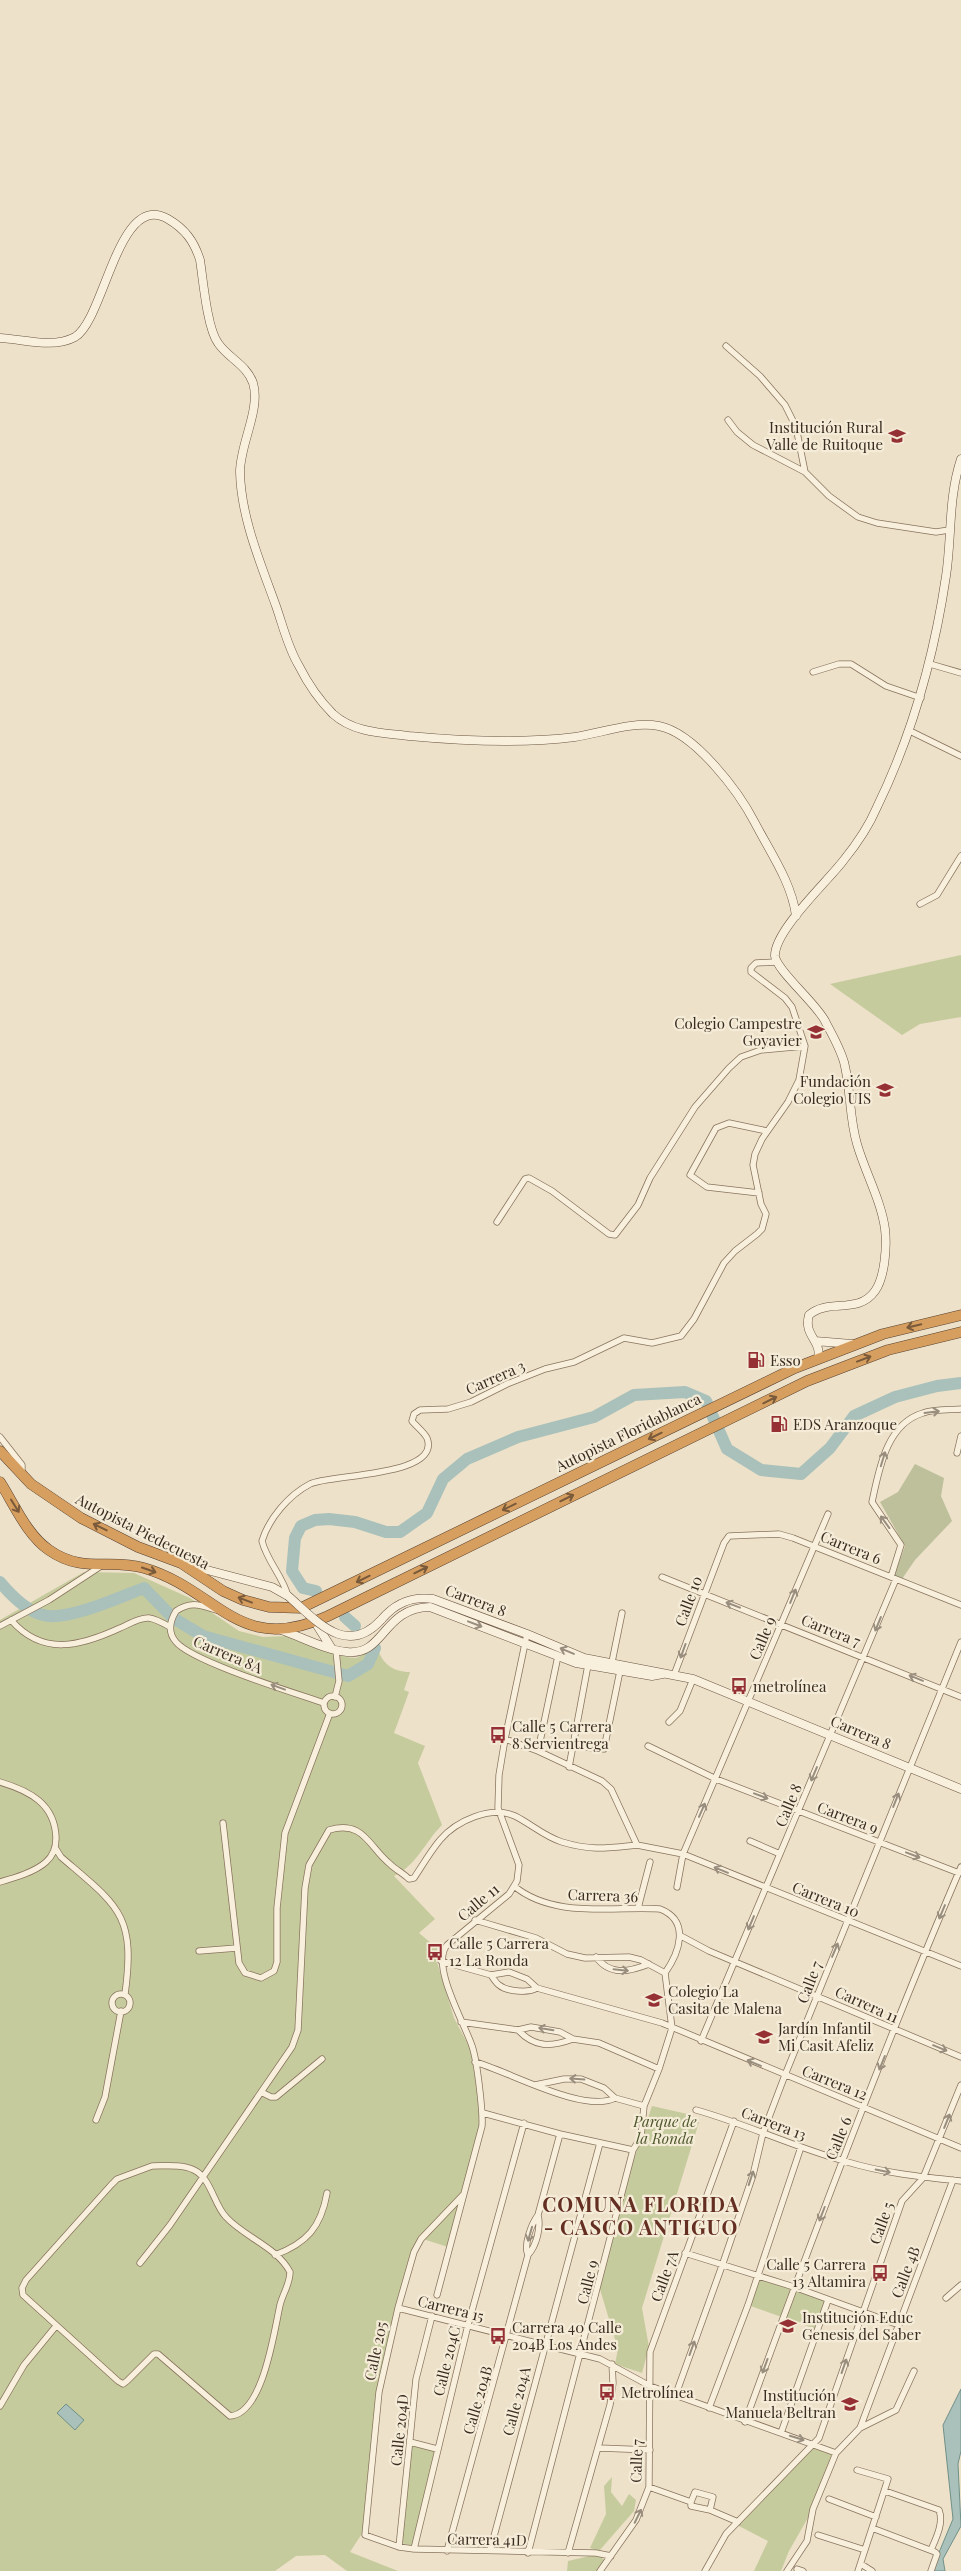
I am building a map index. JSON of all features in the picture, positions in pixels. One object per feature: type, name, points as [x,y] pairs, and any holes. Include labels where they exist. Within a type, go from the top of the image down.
[{"type":"highway","name":"Autopista Floridablanca","points":[[318,1602],[698,1414],[818,1358],[883,1334],[961,1315]]},
{"type":"highway","name":"Autopista Piedecuesta","points":[[0,1482],[43,1546],[69,1560],[101,1566],[134,1566],[155,1572],[194,1592],[222,1613],[251,1626],[281,1630],[315,1622],[328,1616],[807,1381],[888,1350],[961,1332]]},
{"type":"highway","name":"Autopista Piedecuesta","points":[[0,1451],[22,1476],[72,1513],[138,1547],[181,1563],[223,1590],[257,1604],[292,1609],[318,1602]]},
{"type":"street","points":[[0,338],[49,343],[63,342],[75,336],[84,329],[91,318],[108,274],[128,234],[138,219],[145,216],[158,215],[180,228],[192,241],[200,260],[216,341],[246,370],[253,382],[254,406],[241,456],[242,489],[246,515],[289,646],[311,688],[326,706],[350,725],[364,730],[438,739],[551,739],[574,737],[637,725],[659,726],[674,731],[691,742],[708,760],[749,811],[790,892],[796,916]]},
{"type":"street","points":[[726,346],[760,376],[784,405],[796,427],[805,472]]},
{"type":"street","points":[[728,420],[737,432],[753,445],[805,472],[829,496],[863,519],[936,532],[949,530]]},
{"type":"street","points":[[818,1358],[818,1348],[806,1324],[809,1315],[816,1309],[859,1304],[874,1292],[882,1271],[885,1227],[851,1124],[844,1062],[820,1011],[776,962],[775,952],[778,942],[796,916],[826,883],[866,828],[878,806],[910,731],[930,664],[946,575],[953,491],[961,459]]},
{"type":"street","points":[[814,672],[832,665],[851,664],[886,686],[921,698]]},
{"type":"street","points":[[930,664],[961,673]]},
{"type":"street","points":[[910,731],[961,756]]},
{"type":"street","points":[[920,904],[937,895],[961,856]]},
{"type":"street","points":[[758,1193],[707,1187],[690,1175],[702,1158],[716,1128],[729,1123],[767,1131],[788,1102],[799,1080],[805,1046],[792,1007],[785,998],[751,972],[750,968],[756,963],[776,962]]},
{"type":"street","points":[[498,1222],[525,1179],[529,1178],[552,1191],[610,1234],[615,1235],[638,1204],[650,1178],[695,1107],[736,1062],[761,1050],[805,1046]]},
{"type":"street","name":"Carrera 3","points":[[288,1596],[284,1580],[264,1551],[262,1541],[272,1518],[289,1500],[309,1484],[321,1480],[379,1473],[414,1464],[423,1456],[427,1448],[427,1438],[412,1421],[414,1414],[420,1410],[448,1408],[471,1402],[507,1384],[546,1369],[574,1362],[624,1338],[652,1343],[681,1336],[694,1319],[724,1264],[735,1251],[762,1229],[766,1214],[758,1193],[753,1165],[755,1154],[767,1131]]},
{"type":"street","points":[[814,1341],[854,1344]]},
{"type":"street","name":"Calle 8","points":[[701,2041],[864,1657],[893,1578],[899,1541],[872,1502],[886,1449],[900,1427],[915,1416],[925,1412],[961,1409]]},
{"type":"street","points":[[956,1452],[961,1436]]},
{"type":"street","points":[[0,1437],[22,1465],[22,1476]]},
{"type":"street","name":"Calle 9","points":[[677,1887],[683,1854],[828,1514]]},
{"type":"street","name":"Carrera 6","points":[[727,1537],[780,1534],[814,1545],[961,1605]]},
{"type":"street","name":"Calle 10","points":[[674,1675],[703,1594],[727,1537]]},
{"type":"street","points":[[181,1563],[272,1587],[288,1596],[324,1627],[341,1635],[361,1634],[374,1627],[394,1607],[409,1600]]},
{"type":"street","points":[[0,1626],[49,1600],[101,1566]]},
{"type":"street","name":"Carrera 7","points":[[662,1577],[961,1697]]},
{"type":"street","name":"Carrera 8","points":[[409,1600],[433,1599],[527,1634],[584,1658],[693,1679],[961,1789]]},
{"type":"street","points":[[392,1621],[409,1600]]},
{"type":"street","points":[[11,1620],[18,1628],[33,1638],[66,1646],[80,1644],[141,1619],[156,1620],[170,1627],[171,1620],[176,1611],[185,1605],[198,1604],[222,1613]]},
{"type":"street","name":"Carrera 8","points":[[281,1630],[336,1650],[356,1652],[372,1645],[392,1621],[410,1609],[430,1607],[525,1644],[588,1665],[652,1676],[665,1674]]},
{"type":"street","points":[[612,1662],[622,1613]]},
{"type":"street","points":[[315,1622],[336,1650],[339,1681],[335,1696]]},
{"type":"street","name":"Carrera 8A","points":[[170,1627],[176,1644],[195,1655],[324,1703]]},
{"type":"street","name":"Calle 11","points":[[441,1961],[442,1950],[475,1920],[498,1903],[514,1886],[519,1874],[519,1865],[498,1811],[499,1775],[527,1634]]},
{"type":"street","name":"Calle 7","points":[[676,2394],[723,2263],[752,2175],[763,2133],[784,2076],[961,1642]]},
{"type":"street","points":[[538,1751],[558,1656]]},
{"type":"street","points":[[569,1766],[588,1665]]},
{"type":"street","points":[[572,1746],[604,1750],[620,1671]]},
{"type":"street","points":[[669,1722],[680,1711],[693,1679]]},
{"type":"street","points":[[335,1696],[340,1699],[341,1708],[335,1714],[325,1709],[324,1703],[327,1699],[335,1696]]},
{"type":"street","points":[[223,1823],[239,1963],[245,1973],[261,1978],[274,1971],[277,1962],[277,1908],[285,1833],[330,1713]]},
{"type":"street","points":[[505,1739],[538,1751],[602,1781],[611,1789],[637,1845]]},
{"type":"street","name":"Carrera 9","points":[[648,1746],[716,1779],[879,1842],[960,1870]]},
{"type":"street","points":[[0,1782],[42,1803],[51,1813],[55,1823],[56,1849],[61,1857],[107,1896],[115,1906],[125,1926],[128,1958],[124,1994],[128,1998],[130,2005],[121,2011],[105,2097],[96,2120]]},
{"type":"street","points":[[140,2263],[170,2225],[292,2047],[298,2030],[305,1888],[309,1865],[329,1830],[340,1826],[358,1831],[390,1865],[408,1879],[414,1878],[440,1840],[450,1831],[486,1813],[498,1811]]},
{"type":"street","name":"Carrera 10","points":[[498,1811],[514,1816],[560,1841],[588,1848],[617,1849],[637,1845],[683,1854],[961,1966]]},
{"type":"street","points":[[750,1840],[780,1854]]},
{"type":"street","points":[[0,1882],[46,1862],[56,1849]]},
{"type":"street","points":[[638,1908],[650,1862]]},
{"type":"street","name":"Calle 6","points":[[745,2422],[842,2161],[925,1951],[960,1870]]},
{"type":"street","name":"Carrera 36","points":[[514,1886],[522,1892],[563,1907],[617,1910],[638,1908],[667,1912],[678,1925],[681,1936]]},
{"type":"street","points":[[475,1920],[536,1938],[567,1954],[585,1958],[629,1956],[665,1973],[674,1960],[681,1936]]},
{"type":"street","name":"Carrera 11","points":[[681,1936],[709,1951],[961,2057]]},
{"type":"street","points":[[199,1951],[237,1948]]},
{"type":"street","points":[[596,1957],[606,1968],[616,1970],[631,1971],[649,1964]]},
{"type":"street","points":[[441,1961],[492,1975],[509,1972],[527,1979],[537,1988],[532,1991],[509,1988],[499,1985],[492,1975]]},
{"type":"street","points":[[437,2295],[482,2126],[483,2113],[473,2047],[461,2022],[441,1961]]},
{"type":"street","points":[[749,1976],[752,1968]]},
{"type":"street","name":"Calle 9","points":[[528,2553],[633,2150],[643,2130],[644,2106],[660,2069],[672,2028],[665,1973]]},
{"type":"street","name":"Carrera 12","points":[[537,1988],[630,2012],[961,2148]]},
{"type":"street","points":[[121,2011],[114,2007],[113,2001],[116,1996],[124,1994]]},
{"type":"street","points":[[461,2022],[518,2030],[544,2028],[560,2032],[573,2039],[599,2043],[660,2069]]},
{"type":"street","points":[[518,2030],[526,2040],[536,2044],[559,2044],[573,2039]]},
{"type":"street","points":[[261,2092],[272,2097],[276,2096],[322,2059]]},
{"type":"street","points":[[475,2062],[581,2100],[607,2102],[615,2098]]},
{"type":"street","points":[[535,2085],[564,2079],[581,2079],[604,2088],[615,2098],[644,2106]]},
{"type":"street","name":"Calle 5","points":[[706,2571],[726,2534],[815,2444],[902,2201],[923,2178],[961,2085]]},
{"type":"street","name":"Carrera 13","points":[[696,2110],[734,2121],[842,2161],[875,2170],[923,2178],[961,2181]]},
{"type":"street","points":[[483,2113],[560,2134],[633,2150]]},
{"type":"street","name":"Calle 7A","points":[[650,2386],[649,2361],[653,2342],[734,2121]]},
{"type":"street","name":"Calle 204C","points":[[414,2549],[468,2325],[524,2124]]},
{"type":"street","name":"Calle 204B","points":[[447,2551],[508,2335],[528,2255],[534,2247],[540,2224],[538,2215],[560,2134]]},
{"type":"street","name":"Calle 204A","points":[[490,2551],[544,2344],[600,2143]]},
{"type":"street","name":"Calle 6","points":[[709,2408],[758,2275],[801,2147]]},
{"type":"street","points":[[152,2166],[179,2166],[194,2170],[202,2177],[225,2217],[276,2255],[287,2266],[290,2280],[281,2302],[266,2365],[254,2398],[245,2412],[238,2416],[230,2416],[158,2354],[154,2354],[123,2384],[26,2300],[22,2288],[38,2266],[117,2179],[152,2166]]},
{"type":"street","name":"Calle 4B","points":[[860,2428],[953,2180]]},
{"type":"street","points":[[276,2255],[294,2247],[316,2226],[324,2213],[328,2193]]},
{"type":"street","name":"Calle 205","points":[[365,2535],[377,2408],[398,2308],[414,2252],[421,2239],[464,2194]]},
{"type":"street","points":[[686,2253],[723,2263],[794,2287],[898,2325]]},
{"type":"street","points":[[946,2298],[961,2285]]},
{"type":"street","points":[[781,2433],[828,2300]]},
{"type":"street","name":"Carrera 15","points":[[398,2308],[581,2353],[612,2364],[650,2386],[676,2394],[745,2422],[815,2444],[836,2453]]},
{"type":"street","name":"Calle 204D","points":[[399,2547],[416,2379],[432,2316]]},
{"type":"street","points":[[0,2406],[24,2365],[56,2326]]},
{"type":"street","points":[[568,2552],[610,2405],[613,2383],[612,2364]]},
{"type":"street","points":[[787,2571],[807,2541],[813,2509],[836,2453],[860,2428],[896,2410],[914,2371]]},
{"type":"street","name":"Calle 7","points":[[610,2556],[636,2520],[650,2487],[650,2386]]},
{"type":"street","points":[[410,2442],[437,2449]]},
{"type":"street","points":[[599,2448],[650,2450]]},
{"type":"street","points":[[857,2470],[888,2479],[858,2571]]},
{"type":"street","points":[[650,2487],[691,2502]]},
{"type":"street","points":[[885,2491],[939,2510],[941,2515],[939,2531],[931,2550]]},
{"type":"street","points":[[710,2510],[713,2497],[695,2492],[691,2506],[710,2510],[738,2522]]},
{"type":"street","points":[[829,2499],[876,2516]]},
{"type":"street","points":[[872,2528],[937,2554],[931,2571]]},
{"type":"street","name":"Carrera 41D","points":[[365,2535],[399,2547],[414,2549],[528,2553],[568,2552],[596,2553],[610,2556]]},
{"type":"street","points":[[818,2535],[865,2550]]},
{"type":"street","points":[[572,2538],[580,2553]]},
{"type":"street","points":[[600,2571],[610,2556]]},
{"type":"street","points":[[861,2564],[872,2571]]},
{"type":"green space","points":[[961,955],[961,1017],[920,1024],[902,1035],[830,984]]},
{"type":"green space","points":[[915,1464],[944,1478],[941,1496],[952,1521],[915,1560],[902,1579],[894,1576],[905,1546],[880,1502],[898,1492]]},
{"type":"green space","points":[[84,1572],[134,1573],[190,1598],[239,1631],[263,1637],[286,1636],[346,1657],[356,1658],[377,1647],[382,1658],[389,1666],[404,1672],[410,1672],[404,1690],[409,1692],[394,1733],[425,1746],[418,1763],[442,1825],[409,1866],[394,1876],[435,1919],[419,1933],[437,1948],[437,1962],[454,2018],[470,2048],[481,2112],[481,2123],[448,2247],[423,2239],[413,2252],[378,2392],[363,2532],[350,2552],[398,2571],[347,2571],[325,2555],[296,2556],[275,2571],[0,2571],[0,1620]]},
{"type":"green space","name":"Parque de la Ronda","points":[[652,2106],[692,2115],[690,2120],[699,2122],[642,2308],[649,2347],[642,2373],[615,2364],[618,2349],[599,2286],[634,2159]]},
{"type":"green space","points":[[758,2275],[828,2300],[818,2330],[748,2305]]},
{"type":"green space","points":[[411,2444],[436,2450],[414,2546],[401,2543]]},
{"type":"green space","points":[[814,2446],[836,2453],[813,2509],[789,2551],[781,2571],[754,2571],[768,2541],[739,2526]]},
{"type":"green space","points":[[612,2477],[611,2492],[622,2506],[629,2494],[636,2500],[634,2511],[599,2551],[590,2548],[606,2514],[604,2486]]},
{"type":"green space","points":[[598,2554],[606,2562],[598,2571],[567,2571],[568,2561]]},
{"type":"water","points":[[961,2389],[961,2451],[958,2464],[961,2526],[943,2559],[945,2571],[934,2571],[935,2562],[953,2519],[943,2425]]},
{"type":"water","points":[[66,2404],[84,2420],[75,2430],[57,2413]]},
{"type":"waterway","points":[[316,1591],[303,1588],[292,1571],[295,1538],[301,1526],[315,1520],[329,1519],[355,1522],[386,1532],[400,1532],[427,1513],[443,1479],[467,1459],[518,1437],[594,1417],[634,1395],[685,1392],[706,1401],[727,1449],[761,1470],[801,1474],[830,1448],[854,1416],[895,1397],[937,1386],[961,1383]]},
{"type":"waterway","points":[[0,1582],[14,1597],[31,1610],[43,1615],[53,1616],[79,1612],[144,1588],[173,1618],[203,1636],[348,1676],[368,1664],[375,1648]]},
{"type":"waterway","points":[[345,1617],[355,1626]]},
{"type":"place","name":"Institución Rural Valle de Ruitoque","points":[[897,436]]},
{"type":"place","name":"Colegio Campestre Goyavier","points":[[816,1032]]},
{"type":"place","name":"Fundación Colegio UIS","points":[[885,1090]]},
{"type":"place","name":"Esso","points":[[756,1360]]},
{"type":"place","name":"EDS Aranzoque","points":[[779,1424]]},
{"type":"place","name":"metrolínea","points":[[739,1686]]},
{"type":"place","name":"Calle 5 Carrera 8 Servientrega","points":[[498,1735]]},
{"type":"place","name":"Calle 5 Carrera 12 La Ronda","points":[[435,1952]]},
{"type":"place","name":"Colegio La Casita de Malena","points":[[654,2000]]},
{"type":"place","name":"Jardín Infantil Mi Casit Afeliz","points":[[764,2037]]},
{"type":"place","name":"Calle 5 Carrera 13 Altamira","points":[[880,2273]]},
{"type":"place","name":"Institución Educ Genesis del Saber","points":[[788,2326]]},
{"type":"place","name":"Carrera 40 Calle 204B Los Andes","points":[[498,2336]]},
{"type":"place","name":"Metrolínea","points":[[607,2392]]},
{"type":"place","name":"Institución Manuela Beltran","points":[[850,2404]]},
{"type":"district","name":"COMUNA FLORIDA - CASCO ANTIGUO","points":[[641,2214]]}]
